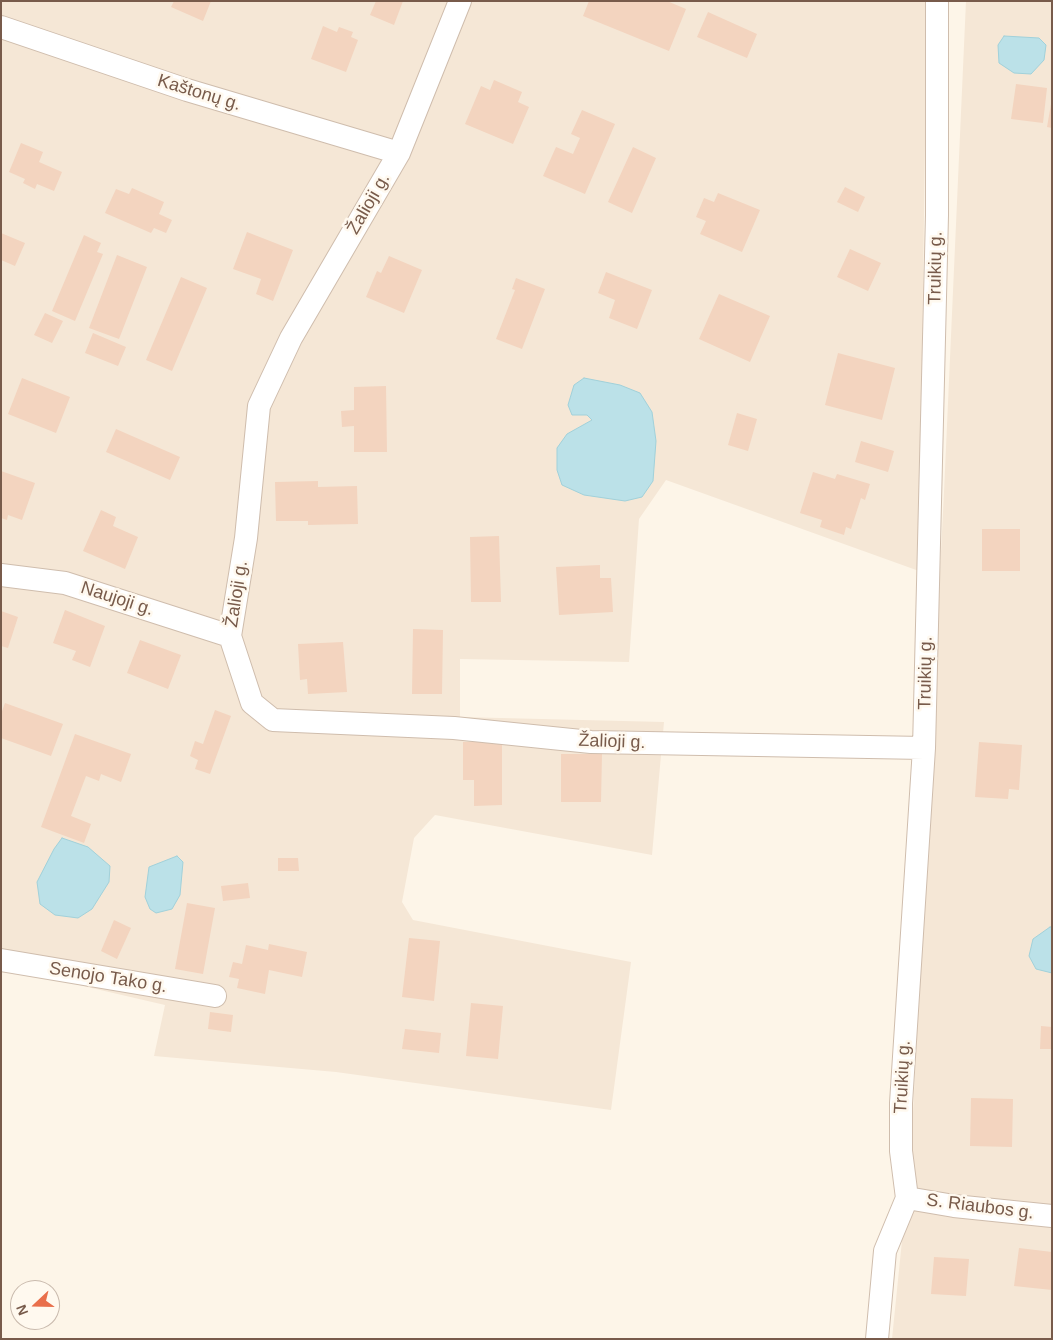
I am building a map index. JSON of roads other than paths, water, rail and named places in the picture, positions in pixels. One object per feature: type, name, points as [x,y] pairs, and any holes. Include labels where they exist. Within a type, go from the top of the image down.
[{"type":"street","name":"Žalioji g.","points":[[460,1],[399,153],[291,338],[259,406],[246,538],[230,636],[252,703],[273,720],[454,728],[591,742],[924,748]]},
{"type":"street","name":"Truikių g.","points":[[877,1339],[885,1251],[907,1198],[901,1151],[901,1102],[924,748],[937,215],[938,1]]},
{"type":"street","name":"Kaštonų g.","points":[[1,27],[187,90],[399,153]]},
{"type":"street","name":"Naujoji g.","points":[[1,575],[65,582],[230,636]]},
{"type":"street","name":"Senojo Tako g.","points":[[1,960],[215,996]]},
{"type":"street","name":"S. Riaubos g.","points":[[907,1198],[954,1206],[1052,1216]]},
{"type":"water","points":[[1004,36],[1039,38],[1046,45],[1044,60],[1031,74],[1014,73],[999,63],[998,45]]},
{"type":"water","points":[[584,378],[620,385],[640,393],[652,412],[656,441],[653,481],[642,497],[625,501],[584,495],[562,485],[557,470],[557,448],[567,434],[592,420],[587,415],[572,415],[568,405],[574,385]]},
{"type":"water","points":[[62,838],[88,847],[110,866],[109,882],[92,909],[78,918],[55,915],[40,904],[37,882],[54,849]]},
{"type":"water","points":[[177,856],[183,862],[180,895],[172,909],[156,913],[150,909],[145,897],[149,867]]},
{"type":"water","points":[[1052,927],[1052,973],[1036,969],[1029,956],[1033,939]]}]
